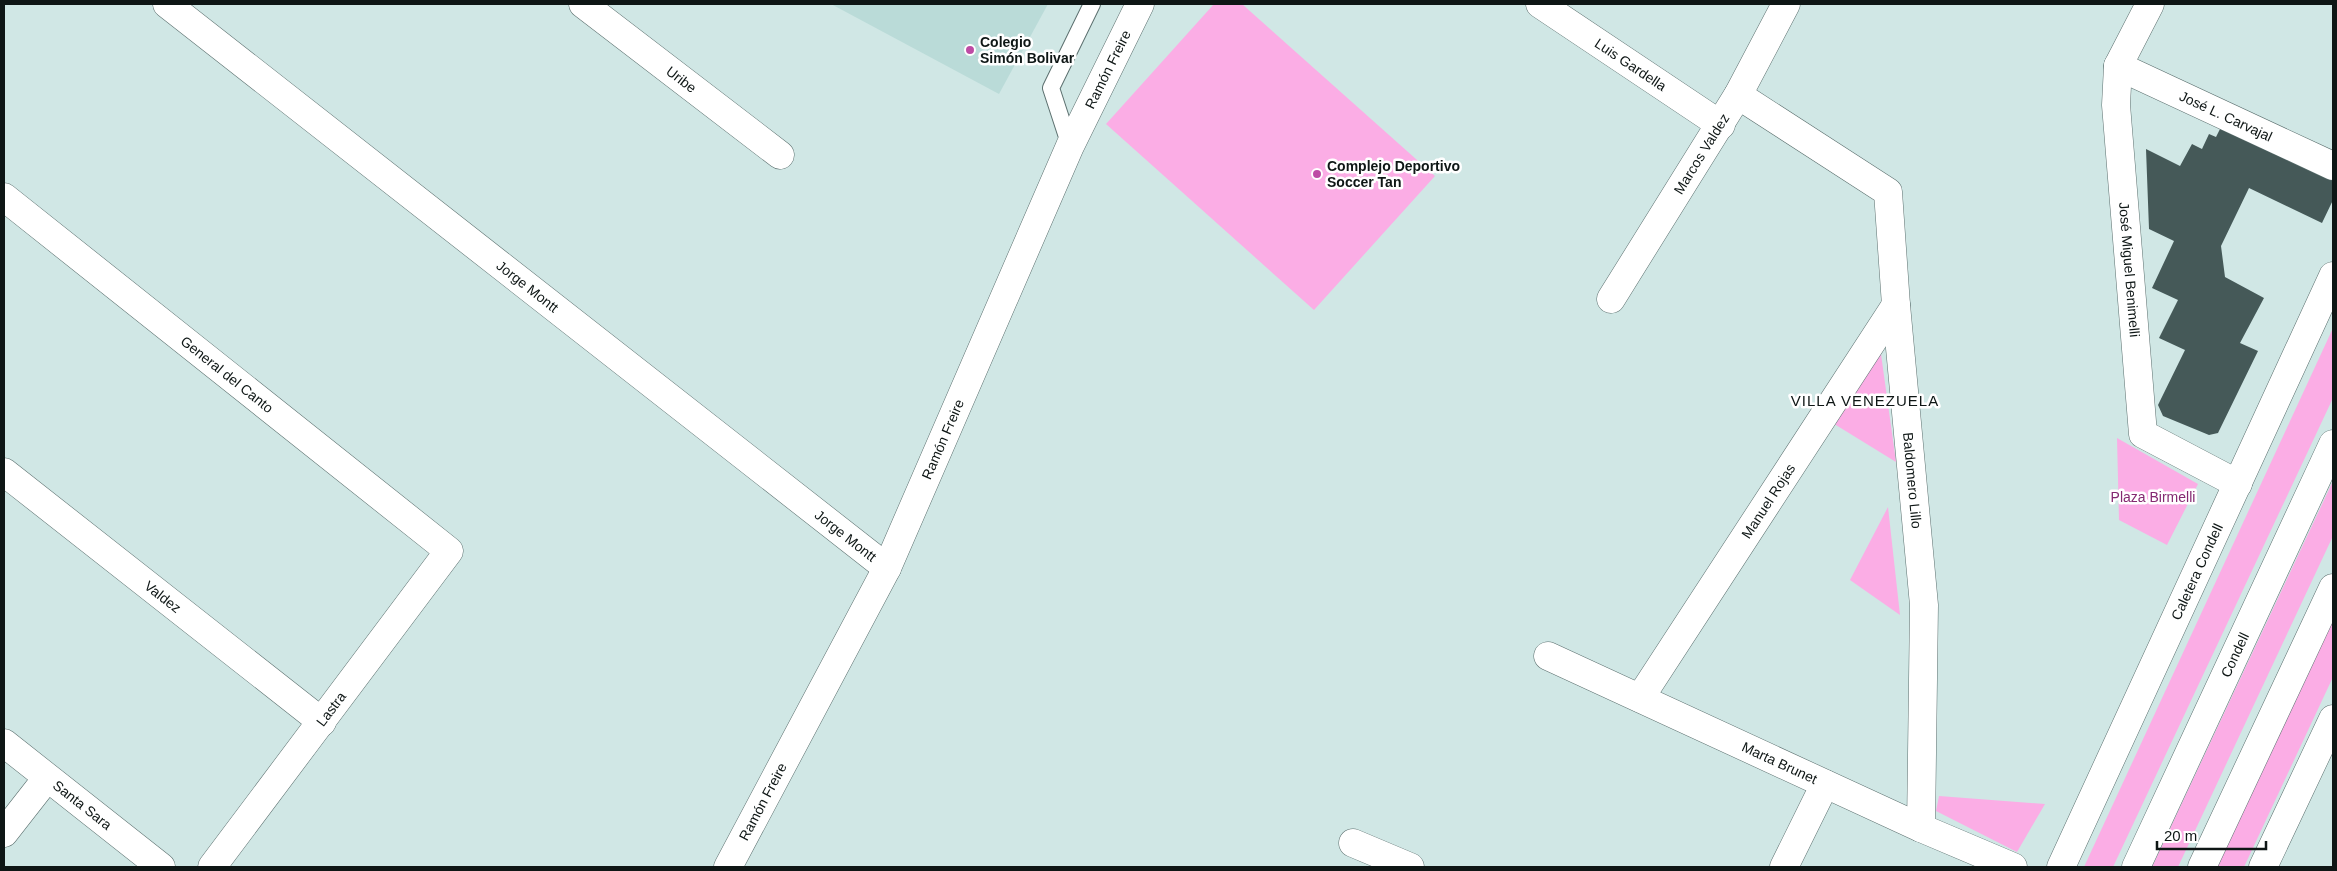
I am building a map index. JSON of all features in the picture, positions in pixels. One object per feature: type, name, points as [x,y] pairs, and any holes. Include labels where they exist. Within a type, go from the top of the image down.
[{"type":"street","name":"Jorge Montt","points":[[167,4],[887,568]]},
{"type":"street","name":"Uribe","points":[[583,4],[780,155]]},
{"type":"street","name":"Ramón Freire","points":[[728,867],[887,568],[1070,146],[1140,4]]},
{"type":"street","name":"Marcos Valdez","points":[[1611,299],[1721,125],[1786,4]]},
{"type":"street","name":"José Miguel Benimelli","points":[[2150,4],[2118,66],[2116,105],[2143,434],[2238,484]]},
{"type":"street","name":"Luis Gardella","points":[[1547,6],[1721,125]]},
{"type":"street","name":"José L. Carvajal","points":[[2118,66],[2333,166]]},
{"type":"street","name":"Baldomero Lillo","points":[[1738,95],[1888,192],[1896,305],[1924,605],[1921,828]]},
{"type":"street","name":"General del Canto","points":[[4,197],[450,551]]},
{"type":"street","name":"Caletera Condell","points":[[2061,867],[2333,276]]},
{"type":"street","name":"Manuel Rojas","points":[[1640,698],[1896,305]]},
{"type":"street","name":"Condell","points":[[2136,867],[2333,444]]},
{"type":"street","name":"Valdez","points":[[4,472],[322,722]]},
{"type":"street","name":"Lastra","points":[[212,867],[450,551]]},
{"type":"street","points":[[2202,867],[2333,588]]},
{"type":"street","name":"Marta Brunet","points":[[1548,656],[1921,828],[2013,867]]},
{"type":"street","points":[[2263,867],[2333,719]]},
{"type":"street","name":"Santa Sara","points":[[4,743],[160,867]]},
{"type":"street","points":[[4,833],[47,778]]},
{"type":"street","points":[[1784,867],[1825,784]]},
{"type":"street","points":[[1352,843],[1410,867]]},
{"type":"lane","points":[[1070,146],[1051,88],[1092,4]]},
{"type":"shaded area","name":"Colegio Simón Bolivar","points":[[831,4],[1048,4],[999,94]]},
{"type":"green space","points":[[1214,4],[1242,4],[1435,176],[1314,310],[1106,124]]},
{"type":"green space","points":[[2333,328],[2333,398],[2113,867],[2084,867]]},
{"type":"green space","points":[[1880,347],[1896,462],[1831,422]]},
{"type":"green space","name":"Plaza Birmelli","points":[[2117,438],[2198,484],[2167,545],[2119,520]]},
{"type":"green space","points":[[2333,481],[2333,536],[2178,867],[2152,867]]},
{"type":"green space","points":[[1888,507],[1900,615],[1850,580]]},
{"type":"green space","points":[[2333,613],[2333,677],[2244,867],[2214,867]]},
{"type":"green space","points":[[1939,796],[2045,804],[2017,852],[1936,811]]},
{"type":"building","points":[[2224,121],[2333,174],[2333,200],[2322,223],[2249,188],[2221,246],[2225,277],[2264,298],[2240,343],[2258,351],[2218,433],[2209,435],[2163,416],[2158,405],[2185,350],[2159,338],[2178,300],[2152,288],[2174,241],[2149,229],[2146,149],[2180,166],[2192,144],[2202,149],[2209,134],[2216,137]]},
{"type":"place","name":"Colegio Simón Bolivar","points":[[970,50]]},
{"type":"place","name":"Complejo Deportivo Soccer Tan","points":[[1317,174]]},
{"type":"district","name":"VILLA VENEZUELA","points":[[1865,400]]}]
